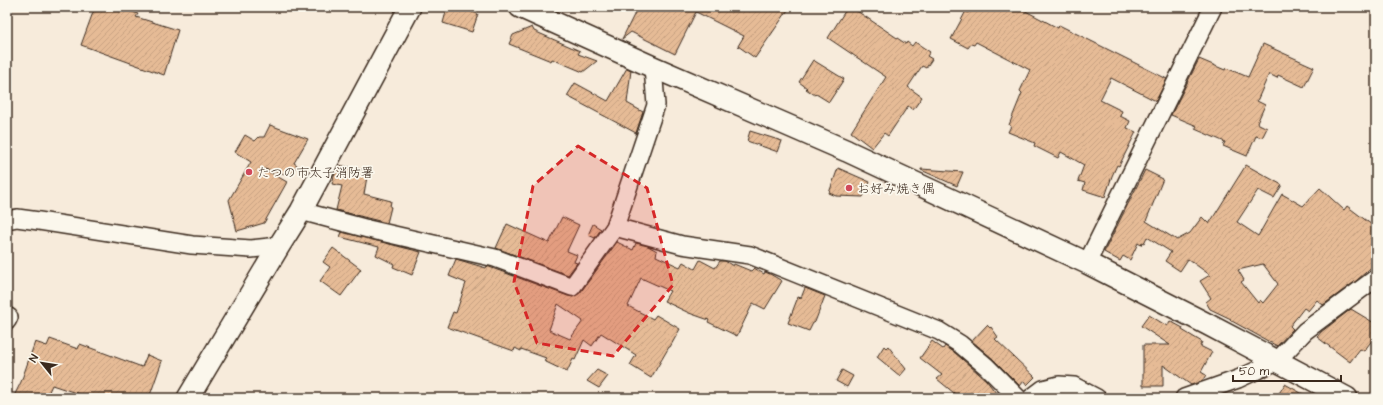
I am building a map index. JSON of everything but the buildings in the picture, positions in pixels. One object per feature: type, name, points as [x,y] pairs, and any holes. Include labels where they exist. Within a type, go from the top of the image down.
[{"type":"street","points":[[188,398],[301,210],[410,7]]},
{"type":"street","points":[[520,7],[847,152],[1087,263],[1347,398]]},
{"type":"street","points":[[1087,263],[1213,7]]},
{"type":"street","points":[[301,210],[368,229],[495,258],[572,287],[616,227],[656,105],[653,67]]},
{"type":"street","points":[[7,220],[17,218],[192,245],[251,249],[278,246]]},
{"type":"street","points":[[616,227],[682,245],[750,255],[938,331],[960,344],[986,366],[1018,398]]},
{"type":"street","points":[[1184,398],[1238,379],[1277,361],[1305,331],[1376,278]]},
{"type":"street","points":[[1031,398],[1043,389],[1059,385],[1074,386],[1097,398]]},
{"type":"highlighted area","points":[[578,146],[647,188],[673,285],[613,356],[537,343],[514,282],[533,186]]},
{"type":"place","name":"たつの市太子消防署","points":[[249,172]]},
{"type":"place","name":"お好み焼き偶","points":[[849,188]]}]
